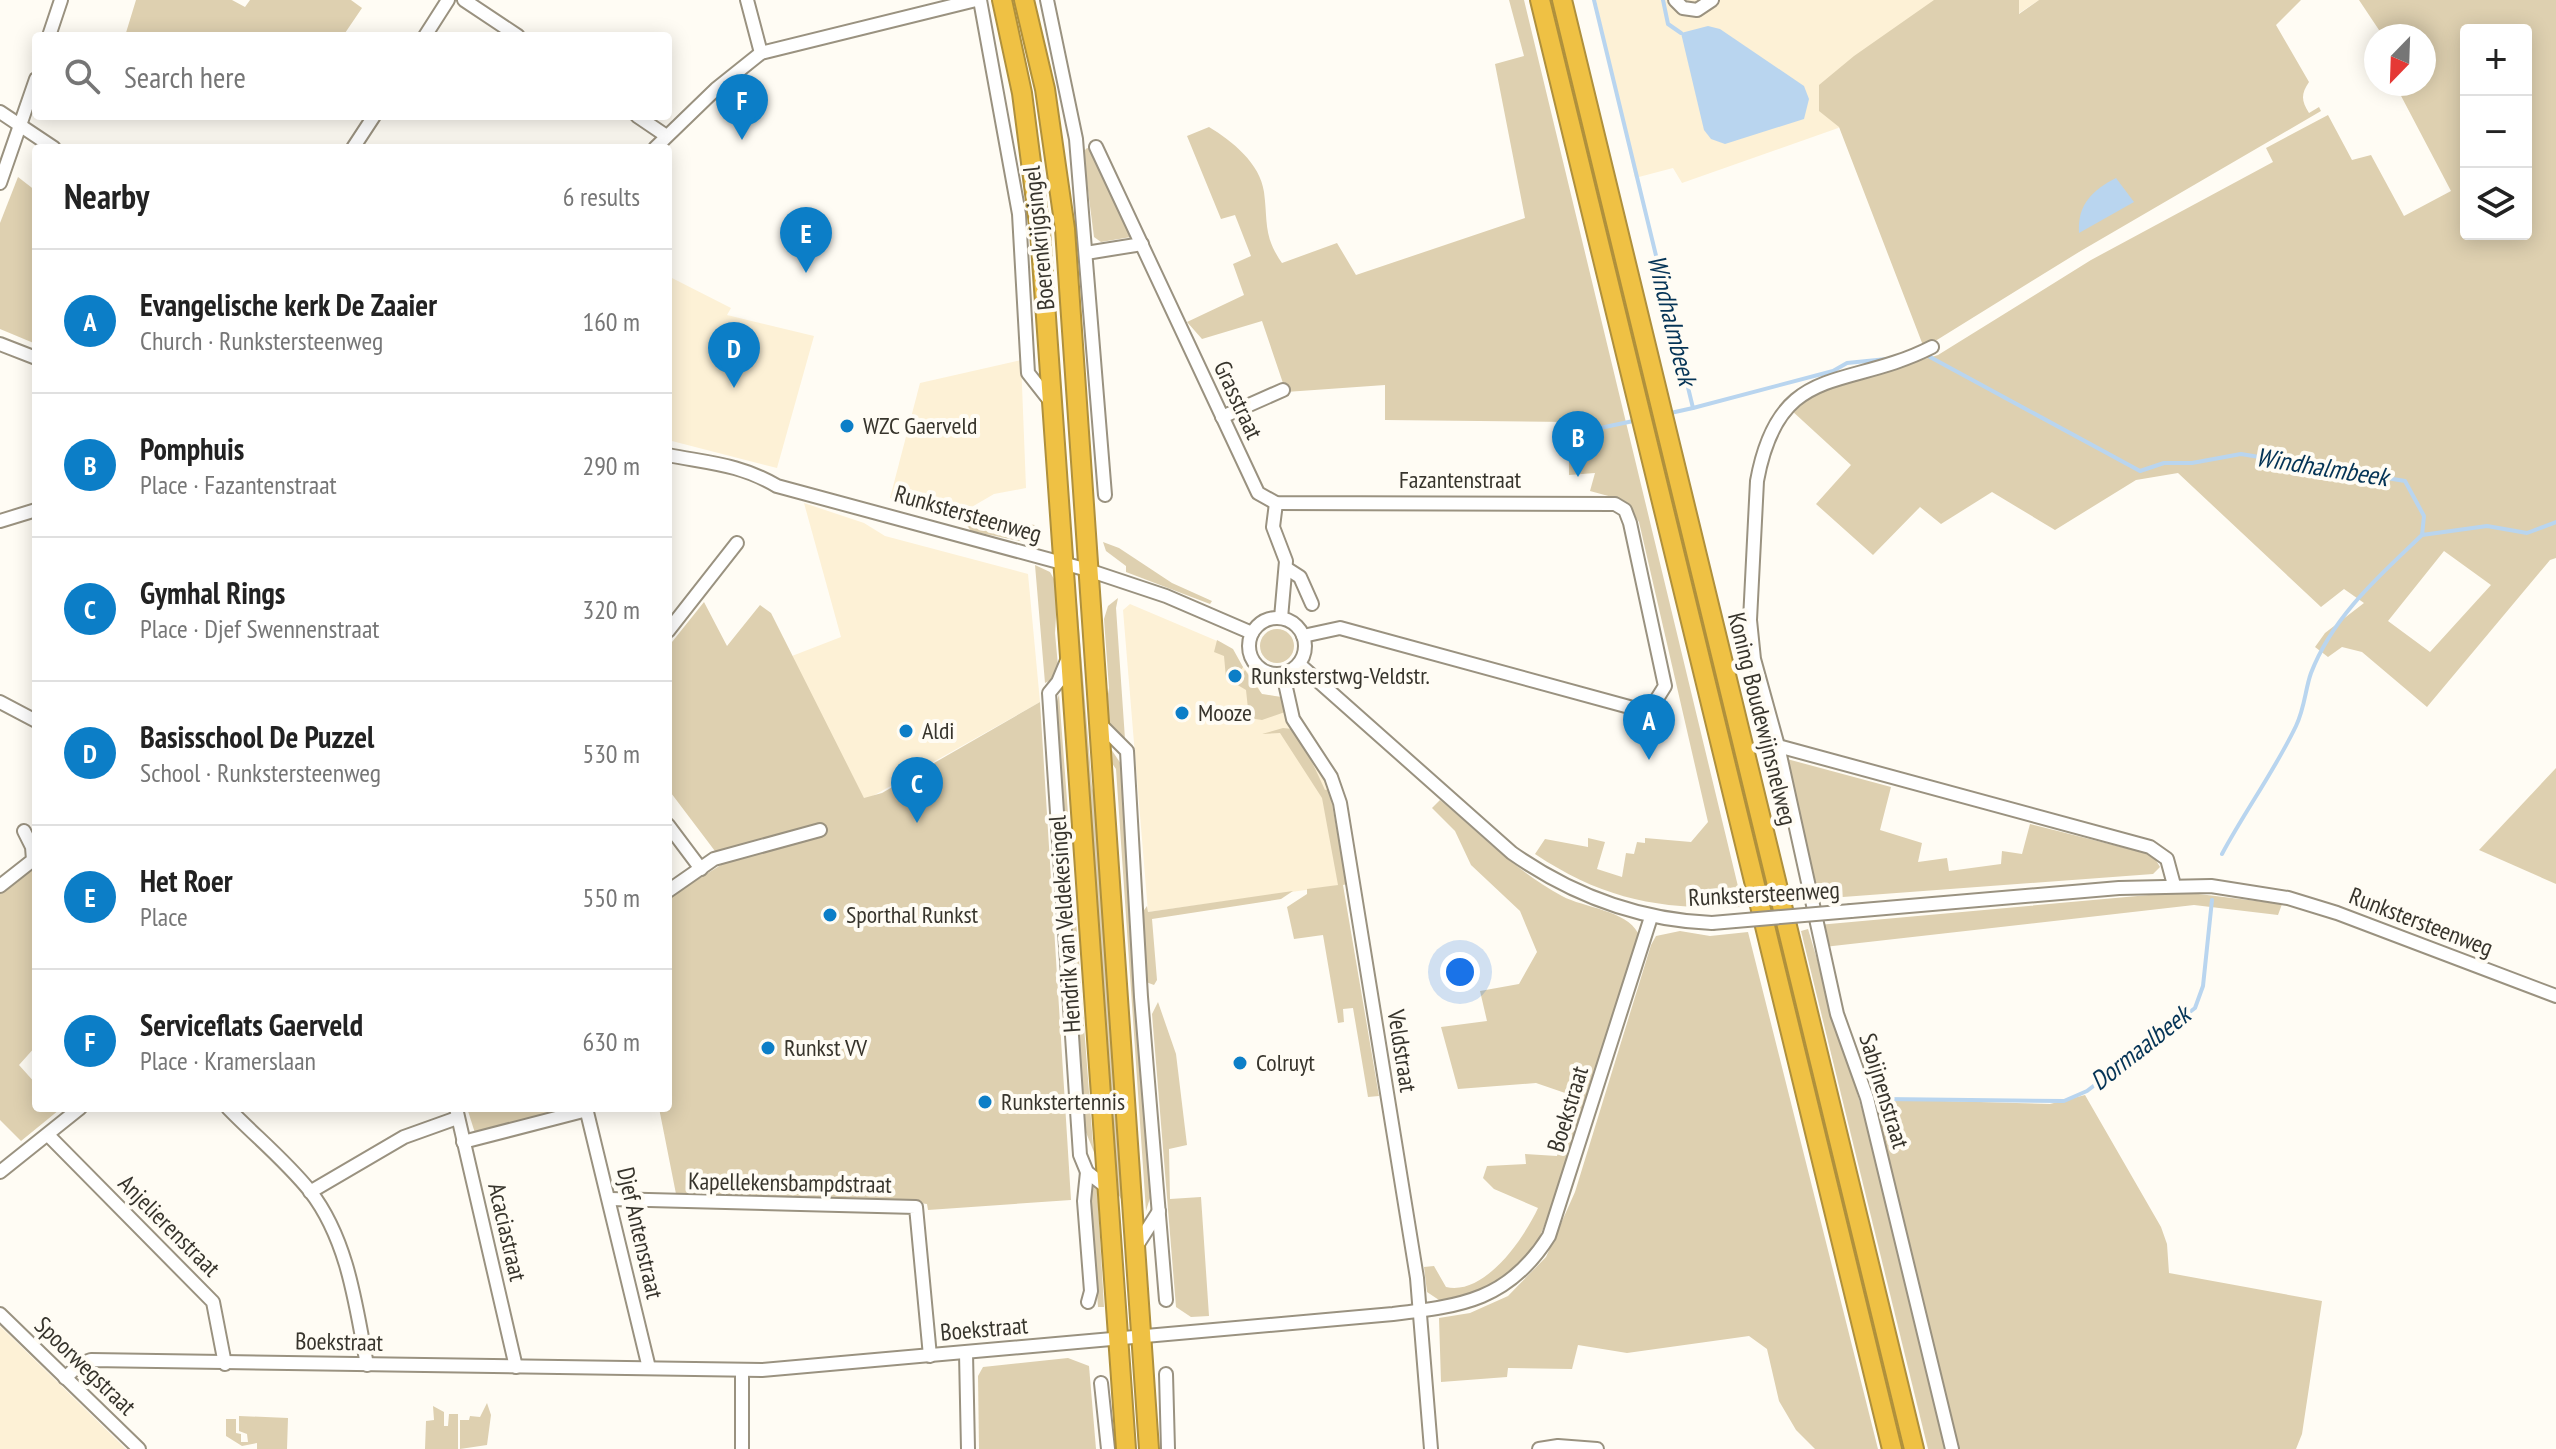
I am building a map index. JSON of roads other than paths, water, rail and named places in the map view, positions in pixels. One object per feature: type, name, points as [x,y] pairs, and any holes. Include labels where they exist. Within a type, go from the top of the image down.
[{"type":"highway","name":"Boerenkrijgsingel","points":[[1002,0],[1022,93],[1040,232],[1063,563]]},
{"type":"highway","name":"Boerenkrijgsingel","points":[[1024,0],[1045,89],[1065,229],[1088,570]]},
{"type":"highway","name":"Koning Boudewijnsnelweg","points":[[1540,0],[1892,1449]]},
{"type":"highway","name":"Koning Boudewijnsnelweg","points":[[1562,0],[1914,1449]]},
{"type":"highway","name":"Hendrik van Veldekesingel","points":[[1063,563],[1126,1441]]},
{"type":"highway","name":"Hendrik van Veldekesingel","points":[[1088,570],[1144,1336],[1149,1449]]},
{"type":"street","points":[[50,32],[61,0]]},
{"type":"street","points":[[428,32],[448,0]]},
{"type":"street","points":[[464,0],[512,32]]},
{"type":"street","points":[[747,0],[761,53]]},
{"type":"street","points":[[658,144],[761,53],[978,0]]},
{"type":"street","name":"Boerenkrijgsingel","points":[[978,0],[1019,214],[1028,373],[1052,403]]},
{"type":"street","name":"Boerenkrijgsingel","points":[[1047,0],[1076,139],[1105,495]]},
{"type":"street","points":[[1675,0],[1683,8],[1697,10],[1712,0]]},
{"type":"street","points":[[0,183],[32,93]]},
{"type":"street","points":[[0,112],[23,124],[49,144]]},
{"type":"street","points":[[356,144],[371,120]]},
{"type":"street","points":[[643,120],[665,135]]},
{"type":"street","name":"Grasstraat","points":[[1096,147],[1254,486],[1276,503]]},
{"type":"street","points":[[1086,253],[1142,244]]},
{"type":"street","points":[[0,344],[32,356]]},
{"type":"street","name":"Sabijnenstraat","points":[[1932,347],[1893,363],[1838,377],[1806,392],[1779,415],[1757,481],[1750,620],[1762,694],[1778,746],[1837,1014],[1867,1098],[1952,1449]]},
{"type":"street","points":[[1222,417],[1283,390]]},
{"type":"street","name":"Boerenkrijgsingel","points":[[1082,475],[1097,423]]},
{"type":"street","name":"Runkstersteenweg","points":[[672,455],[693,457],[748,471],[777,486],[862,506],[927,528],[1088,570],[1166,596],[1252,633]]},
{"type":"street","name":"Fazantenstraat","points":[[1276,503],[1605,501],[1625,510],[1665,672],[1660,699],[1650,710],[1340,628],[1303,636]]},
{"type":"street","points":[[1276,503],[1273,527],[1286,568],[1281,618]]},
{"type":"street","points":[[0,521],[32,511]]},
{"type":"street","points":[[672,626],[737,543]]},
{"type":"street","points":[[1286,568],[1300,577],[1312,604]]},
{"type":"street","points":[[1281,618],[1294,623],[1303,636],[1305,651],[1299,664],[1283,674],[1269,673],[1253,661],[1249,645],[1252,633],[1264,621],[1281,618]]},
{"type":"street","name":"Hendrik van Veldekesingel","points":[[1069,655],[1058,682],[1049,693],[1080,1155],[1087,1172],[1084,1201],[1091,1291],[1088,1302]]},
{"type":"street","name":"Runkstersteenweg","points":[[1299,664],[1512,853],[1575,892],[1651,917],[1712,923],[2174,885],[2211,886],[2300,901],[2556,996]]},
{"type":"street","name":"Veldstraat","points":[[1283,674],[1293,719],[1331,777],[1340,803],[1420,1311],[1431,1449]]},
{"type":"street","points":[[0,702],[32,719]]},
{"type":"street","points":[[1099,723],[1127,751],[1141,997],[1166,1300]]},
{"type":"street","points":[[1778,746],[2150,847],[2167,859],[2174,885]]},
{"type":"street","points":[[672,830],[701,869]]},
{"type":"street","points":[[672,888],[714,859],[820,830]]},
{"type":"street","points":[[24,831],[32,847]]},
{"type":"street","points":[[0,886],[32,861]]},
{"type":"street","name":"Boekstraat","points":[[65,1378],[80,1364],[91,1360],[742,1370],[813,1368],[1467,1304],[1498,1289],[1526,1267],[1549,1236],[1651,917]]},
{"type":"street","points":[[0,1172],[76,1112]]},
{"type":"street","points":[[232,1112],[310,1192],[336,1236],[353,1289],[367,1365]]},
{"type":"street","points":[[463,1142],[575,1112]]},
{"type":"street","name":"Djef Antenstraat","points":[[587,1112],[649,1368]]},
{"type":"street","points":[[310,1192],[404,1137],[456,1113]]},
{"type":"street","name":"Acaciastraat","points":[[456,1113],[516,1367]]},
{"type":"street","name":"Anjelierenstraat","points":[[49,1136],[213,1302],[225,1364]]},
{"type":"street","points":[[1087,1172],[1109,1189]]},
{"type":"street","name":"Kapellekensbampdstraat","points":[[610,1199],[916,1207],[930,1356]]},
{"type":"street","points":[[1136,1247],[1159,1211]]},
{"type":"street","name":"Spoorwegstraat","points":[[0,1314],[139,1449]]},
{"type":"street","points":[[966,1353],[968,1449]]},
{"type":"street","points":[[742,1370],[742,1449]]},
{"type":"street","points":[[1166,1374],[1168,1449]]},
{"type":"street","name":"Hendrik van Veldekesingel","points":[[1101,1383],[1110,1449],[1126,1441]]},
{"type":"street","points":[[1539,1449],[1597,1449]]},
{"type":"water","points":[[1708,26],[1720,29],[1804,86],[1809,99],[1804,119],[1725,144],[1711,139],[1704,130],[1681,33]]},
{"type":"water","points":[[2116,178],[2134,202],[2079,233],[2081,214],[2088,199]]},
{"type":"waterway","name":"Windhalmbeek","points":[[1594,0],[1693,408],[1833,371],[1847,363],[1887,359]]},
{"type":"waterway","points":[[1663,0],[1668,24],[1681,33]]},
{"type":"waterway","name":"Windhalmbeek","points":[[1930,357],[2140,471],[2164,463],[2192,463],[2241,454],[2405,481],[2424,516],[2422,535],[2487,526],[2527,533],[2556,522]]},
{"type":"waterway","points":[[1666,414],[1693,408]]},
{"type":"waterway","points":[[1580,469],[1574,436],[1577,427],[1600,428],[1638,420]]},
{"type":"waterway","name":"Dormaalbeek","points":[[2222,854],[2296,726],[2320,652],[2344,615],[2422,535]]},
{"type":"waterway","name":"Dormaalbeek","points":[[1884,1099],[2064,1101],[2087,1091],[2195,1008],[2203,986],[2212,900]]},
{"type":"place","name":"Serviceflats Gaerveld","points":[[742,140]]},
{"type":"place","name":"Het Roer","points":[[806,273]]},
{"type":"place","name":"Basisschool De Puzzel","points":[[734,388]]},
{"type":"place","name":"WZC Gaerveld","points":[[847,426]]},
{"type":"place","name":"Pomphuis","points":[[1578,477]]},
{"type":"place","name":"Runksterstwg-Veldstr.","points":[[1235,676]]},
{"type":"place","name":"Mooze","points":[[1182,713]]},
{"type":"place","name":"Aldi","points":[[906,731]]},
{"type":"place","name":"Evangelische kerk De Zaaier","points":[[1649,760]]},
{"type":"place","name":"Gymhal Rings","points":[[917,823]]},
{"type":"place","name":"Sporthal Runkst","points":[[830,915]]},
{"type":"place","name":"Runkst VV","points":[[768,1048]]},
{"type":"place","name":"Colruyt","points":[[1240,1063]]},
{"type":"place","name":"Runkstertennis","points":[[985,1102]]}]
